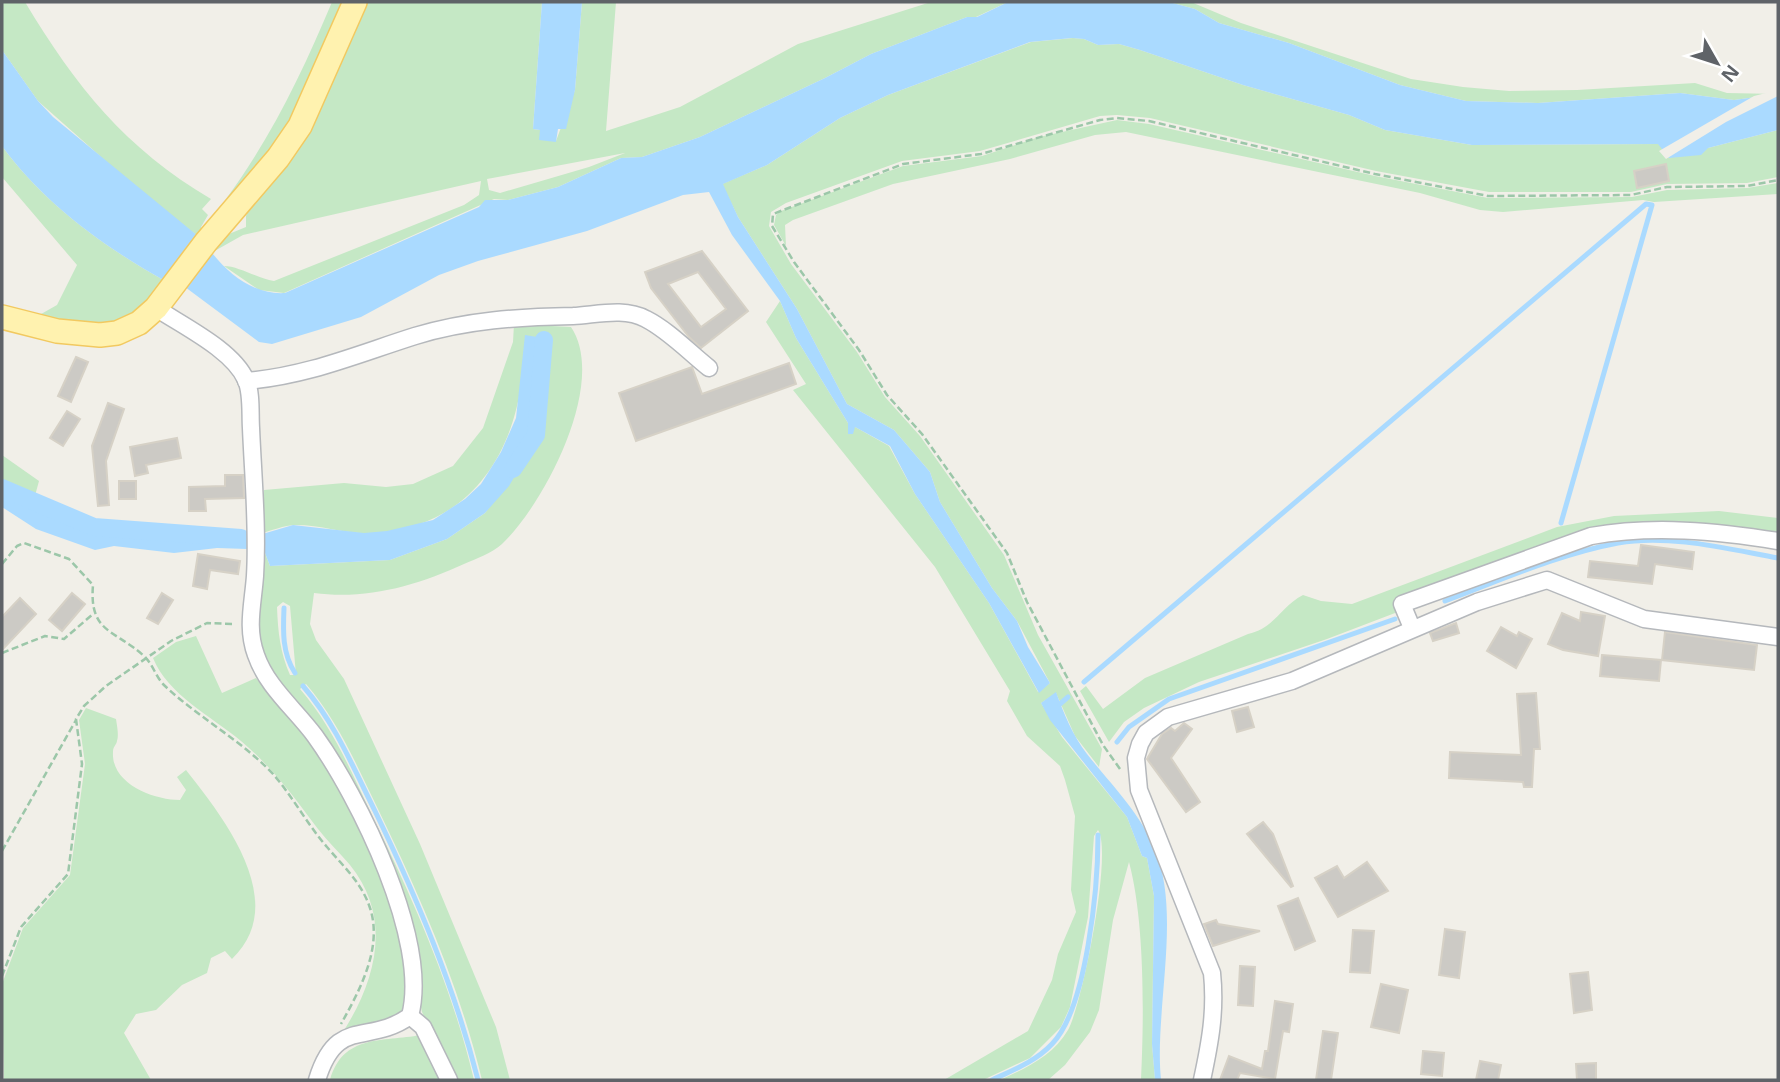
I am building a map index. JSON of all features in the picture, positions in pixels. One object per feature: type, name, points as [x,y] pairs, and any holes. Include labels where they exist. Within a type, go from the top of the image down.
[{"type":"main road","points":[[2,317],[57,331],[100,335],[117,333],[139,323],[156,308],[206,242],[278,158],[300,125],[355,2]]},
{"type":"street","points":[[156,308],[216,347],[246,381],[254,477],[255,557],[250,627],[263,670],[338,771],[378,854],[407,936],[414,976],[410,1016]]},
{"type":"street","points":[[246,381],[296,375],[338,364],[416,336],[473,322],[520,317],[629,313],[658,327],[709,368]]},
{"type":"street","points":[[1412,628],[1402,604],[1535,555],[1614,532],[1712,532],[1778,541]]},
{"type":"street","points":[[1202,1080],[1212,1035],[1215,1001],[1212,973],[1143,803],[1137,773],[1140,744],[1146,733],[1168,717],[1292,681],[1412,628],[1547,580],[1644,619],[1778,636]]},
{"type":"street","points":[[317,1080],[332,1046],[345,1037],[398,1024],[410,1016]]},
{"type":"street","points":[[410,1016],[423,1027],[449,1080]]},
{"type":"path","points":[[1123,774],[1103,745],[1027,602],[1020,579],[1007,553],[922,434],[887,395],[859,350],[776,235],[771,220],[779,209],[903,164],[981,154],[1038,135],[1117,118],[1149,121],[1375,174],[1489,196],[1631,195],[1667,187],[1747,186],[1778,180]]},
{"type":"path","points":[[2,564],[17,546],[24,543],[69,559],[93,585],[93,614],[105,629],[146,657],[164,686],[273,775],[326,846],[350,871],[370,907],[373,927],[367,969],[332,1046]]},
{"type":"path","points":[[2,653],[45,636],[64,639],[93,614]]},
{"type":"path","points":[[2,851],[48,765],[76,719],[96,694],[146,657],[207,623],[218,621],[250,627]]},
{"type":"path","points":[[2,976],[21,927],[68,874],[82,764],[76,719]]},
{"type":"green space","points":[[2,2],[25,2],[63,61],[105,113],[153,159],[211,199],[202,209],[208,215],[201,227],[204,241],[135,187],[38,101],[2,50]]},
{"type":"green space","points":[[332,2],[343,2],[295,108],[264,159],[246,181],[226,199],[285,104]]},
{"type":"green space","points":[[362,2],[542,2],[533,129],[540,130],[556,141],[575,90],[582,2],[616,2],[606,131],[680,107],[798,44],[931,2],[1008,2],[976,17],[967,17],[871,54],[700,137],[642,157],[621,158],[558,187],[508,200],[494,199],[284,293],[259,290],[224,266],[274,281],[464,205],[479,195],[481,181],[243,235],[211,253],[219,238],[246,227],[246,216]],"holes":[[[625,153],[589,167],[500,193],[489,190],[487,179]]]},
{"type":"green space","points":[[1169,2],[1191,2],[1241,23],[1411,79],[1463,87],[1509,91],[1577,90],[1695,83],[1727,93],[1778,94],[1734,100],[1680,93],[1538,103],[1466,101],[1400,85],[1289,43],[1219,23],[1195,9]]},
{"type":"green space","points":[[1073,38],[1098,45],[1119,44],[1140,50],[1243,85],[1349,115],[1385,130],[1472,145],[1658,144],[1708,148],[1778,130],[1778,177],[1747,183],[1667,184],[1631,192],[1489,192],[1376,171],[1150,118],[1117,115],[1100,116],[980,151],[902,161],[786,203],[771,212],[769,226],[791,264],[857,352],[885,397],[920,436],[1004,555],[1038,635],[1102,749],[1099,767],[1075,736],[1056,693],[1041,703],[1062,737],[1127,817],[1142,856],[1147,858],[1154,896],[1152,1044],[1155,1080],[1141,1080],[1141,941],[1129,862],[1113,920],[1099,1010],[1090,1032],[1065,1065],[1048,1080],[1000,1080],[1029,1066],[1055,1047],[1068,1030],[1074,1015],[1088,962],[1099,896],[1102,844],[1098,830],[1094,836],[1088,917],[1070,1007],[1061,1027],[1030,1058],[983,1080],[944,1080],[1028,1031],[1052,980],[1058,954],[1076,912],[1071,890],[1075,816],[1060,766],[1027,736],[1007,701],[1010,691],[935,567],[793,390],[806,384],[766,322],[780,301],[796,338],[848,423],[889,446],[915,494],[989,603],[1038,692],[1050,683],[1017,621],[992,588],[940,502],[930,472],[894,430],[847,404],[797,309],[738,217],[722,184],[767,165],[840,118],[888,95],[1031,42]]},
{"type":"green space","points":[[1117,120],[1149,124],[1375,176],[1488,198],[1632,197],[1667,190],[1747,188],[1778,183],[1778,194],[1654,202],[1643,200],[1503,212],[1480,210],[1420,193],[1126,132],[1095,135],[1010,159],[893,184],[793,220],[785,225],[786,246],[774,225],[776,215],[781,211],[903,166],[982,156],[1039,137]]},
{"type":"green space","points":[[2,146],[37,187],[78,224],[123,256],[169,283],[150,306],[112,330],[34,318],[57,305],[77,265],[2,177]]},
{"type":"green space","points":[[514,324],[571,327],[580,350],[582,378],[577,409],[566,441],[536,501],[519,525],[494,550],[428,579],[372,593],[314,593],[310,624],[316,640],[344,679],[420,844],[496,1027],[510,1080],[482,1080],[450,975],[393,840],[337,728],[306,684],[300,689],[322,718],[348,764],[402,878],[443,977],[474,1080],[454,1080],[422,1012],[394,885],[256,640],[261,553],[265,553],[270,566],[390,560],[447,539],[485,513],[522,464],[535,425],[522,378],[517,408],[495,462],[478,484],[458,503],[435,518],[407,528],[375,533],[296,525],[259,534],[264,490],[344,483],[386,487],[413,484],[453,466],[483,428],[513,342]],"holes":[[[283,602],[290,606],[296,675],[290,675],[278,625],[277,607]]]},
{"type":"green space","points":[[2,455],[39,481],[33,503],[2,480]]},
{"type":"green space","points":[[1719,511],[1778,518],[1778,534],[1620,527],[1327,639],[1199,682],[1144,708],[1124,722],[1109,742],[1080,691],[1086,686],[1103,709],[1145,678],[1265,627],[1303,595],[1321,601],[1352,604],[1557,527],[1614,516]]},
{"type":"green space","points":[[196,636],[222,693],[256,678],[323,759],[371,854],[398,923],[410,991],[402,1016],[343,1032],[355,1012],[371,970],[375,949],[372,906],[350,865],[273,772],[241,741],[191,704],[160,671],[153,658],[176,642]]},
{"type":"green space","points":[[86,708],[116,719],[118,736],[113,750],[114,763],[126,781],[136,788],[158,797],[180,800],[186,790],[177,777],[186,770],[233,836],[253,887],[255,913],[249,937],[232,959],[225,951],[211,958],[207,973],[182,985],[156,1010],[136,1014],[124,1033],[151,1080],[4,1080],[2,984],[23,928],[70,875],[85,764],[79,720]]},
{"type":"green space","points":[[421,1035],[440,1080],[330,1080],[336,1065],[354,1047],[378,1040]]},
{"type":"water","points":[[542,2],[582,2],[575,90],[566,129],[558,129],[556,142],[539,140],[540,130],[533,129]]},
{"type":"water","points":[[1008,2],[1169,2],[1195,9],[1219,23],[1289,43],[1400,85],[1466,101],[1538,103],[1680,93],[1734,100],[1778,94],[1778,130],[1708,148],[1701,155],[1669,158],[1658,144],[1472,145],[1385,130],[1349,115],[1243,85],[1140,50],[1119,44],[1098,45],[1084,39],[1072,38],[1030,42],[888,95],[840,118],[767,165],[723,184],[738,217],[797,309],[847,404],[894,430],[930,472],[940,502],[992,588],[1017,621],[1028,647],[1050,683],[1039,693],[989,603],[915,494],[890,446],[855,427],[853,434],[848,434],[848,423],[796,338],[780,301],[732,235],[709,192],[683,195],[587,231],[478,261],[439,275],[361,317],[272,344],[259,342],[181,284],[209,249],[242,281],[262,290],[285,293],[479,207],[485,200],[508,200],[558,187],[621,158],[642,157],[700,137],[871,54],[967,17],[977,17]]},
{"type":"water","points":[[2,50],[38,101],[53,117],[204,241],[169,283],[123,256],[78,224],[37,187],[2,146]]},
{"type":"water","points":[[525,335],[537,337],[536,351],[543,352],[540,409],[522,464],[509,486],[485,513],[447,539],[390,560],[270,566],[265,553],[261,553],[259,535],[293,525],[364,533],[387,531],[433,520],[465,499],[481,484],[501,452],[516,418]]},
{"type":"water","points":[[2,480],[66,523],[118,533],[146,531],[201,536],[248,535],[247,549],[217,548],[174,553],[114,546],[95,550],[36,529],[2,507]]},
{"type":"water","points":[[1056,692],[1082,747],[1142,823],[1163,875],[1167,933],[1161,1024],[1161,1080],[1155,1080],[1152,1044],[1154,896],[1147,858],[1142,856],[1127,817],[1050,720],[1041,703]]},
{"type":"pier","points":[[1778,90],[1778,96],[1726,122],[1666,159],[1659,151],[1754,96]]},
{"type":"building","points":[[1666,164],[1669,181],[1637,188],[1634,171]]},
{"type":"building","points":[[702,251],[748,311],[701,348],[689,337],[651,288],[645,272]],"holes":[[[698,272],[726,309],[701,327],[668,284]]]},
{"type":"building","points":[[76,357],[88,362],[71,402],[58,396]]},
{"type":"building","points":[[789,363],[796,384],[636,441],[619,393],[692,367],[702,394]]},
{"type":"building","points":[[108,403],[124,409],[106,461],[109,505],[98,506],[92,446]]},
{"type":"building","points":[[67,411],[80,419],[63,446],[50,438]]},
{"type":"building","points":[[177,438],[181,458],[146,465],[148,473],[135,476],[130,447]]},
{"type":"building","points":[[225,475],[243,475],[244,498],[205,499],[206,511],[189,511],[189,487],[225,486]]},
{"type":"building","points":[[119,481],[136,481],[136,499],[119,499]]},
{"type":"building","points":[[1641,545],[1694,552],[1692,569],[1655,564],[1652,584],[1588,577],[1590,561],[1638,566]]},
{"type":"building","points":[[198,554],[240,561],[238,574],[210,570],[207,589],[193,586]]},
{"type":"building","points":[[72,593],[85,604],[62,631],[49,620]]},
{"type":"building","points":[[162,593],[173,600],[158,624],[147,618]]},
{"type":"building","points":[[20,598],[36,614],[2,650],[2,617]]},
{"type":"building","points":[[1581,612],[1605,616],[1598,656],[1563,650],[1548,644],[1562,613],[1580,621]]},
{"type":"building","points":[[1456,623],[1459,633],[1433,641],[1430,633]]},
{"type":"building","points":[[1501,627],[1517,636],[1519,632],[1532,639],[1516,668],[1487,651]]},
{"type":"building","points":[[1665,632],[1757,645],[1754,670],[1662,660]]},
{"type":"building","points":[[1602,655],[1661,660],[1659,681],[1600,676]]},
{"type":"building","points":[[1536,693],[1540,749],[1534,749],[1532,787],[1524,787],[1523,782],[1449,778],[1450,752],[1521,755],[1517,694]]},
{"type":"building","points":[[1248,707],[1254,727],[1237,732],[1232,711]]},
{"type":"building","points":[[1184,723],[1192,729],[1171,758],[1200,802],[1186,812],[1147,759],[1162,734],[1171,728],[1175,731]]},
{"type":"building","points":[[1263,822],[1273,834],[1293,886],[1291,887],[1247,834]]},
{"type":"building","points":[[1367,862],[1388,891],[1338,917],[1315,878],[1337,866],[1344,878]]},
{"type":"building","points":[[1298,898],[1315,941],[1295,950],[1278,906]]},
{"type":"building","points":[[1216,920],[1218,924],[1260,931],[1213,946],[1204,924]]},
{"type":"building","points":[[1445,929],[1465,932],[1459,978],[1439,975]]},
{"type":"building","points":[[1353,930],[1374,931],[1370,973],[1350,972]]},
{"type":"building","points":[[1240,966],[1255,967],[1253,1006],[1238,1005]]},
{"type":"building","points":[[1588,972],[1592,1010],[1574,1013],[1570,974]]},
{"type":"building","points":[[1381,984],[1408,990],[1399,1033],[1371,1027]]},
{"type":"building","points":[[1275,1001],[1293,1004],[1289,1032],[1283,1031],[1275,1079],[1240,1073],[1237,1080],[1220,1080],[1229,1056],[1262,1069],[1265,1051],[1268,1051]]},
{"type":"building","points":[[1323,1031],[1338,1033],[1331,1080],[1316,1080]]},
{"type":"building","points":[[1423,1051],[1444,1053],[1442,1076],[1421,1074]]},
{"type":"building","points":[[1480,1061],[1501,1065],[1498,1080],[1476,1080]]},
{"type":"building","points":[[1596,1063],[1596,1080],[1577,1080],[1576,1064]]},
{"type":"waterway","points":[[1084,682],[1646,204],[1652,205],[1561,523]]},
{"type":"waterway","points":[[513,469],[536,435],[544,340]]},
{"type":"waterway","points":[[2,488],[94,527],[241,538]]},
{"type":"waterway","points":[[1445,601],[1552,561],[1618,543],[1678,541],[1778,558]]},
{"type":"waterway","points":[[284,608],[286,650],[295,673]]},
{"type":"waterway","points":[[1117,742],[1129,727],[1169,699],[1395,619]]},
{"type":"waterway","points":[[303,686],[325,715],[343,746],[405,877],[446,977],[478,1080]]},
{"type":"waterway","points":[[1060,704],[1068,697]]},
{"type":"waterway","points":[[992,1080],[1038,1056],[1052,1044],[1064,1027],[1074,1003],[1088,945],[1096,884],[1098,835]]}]
